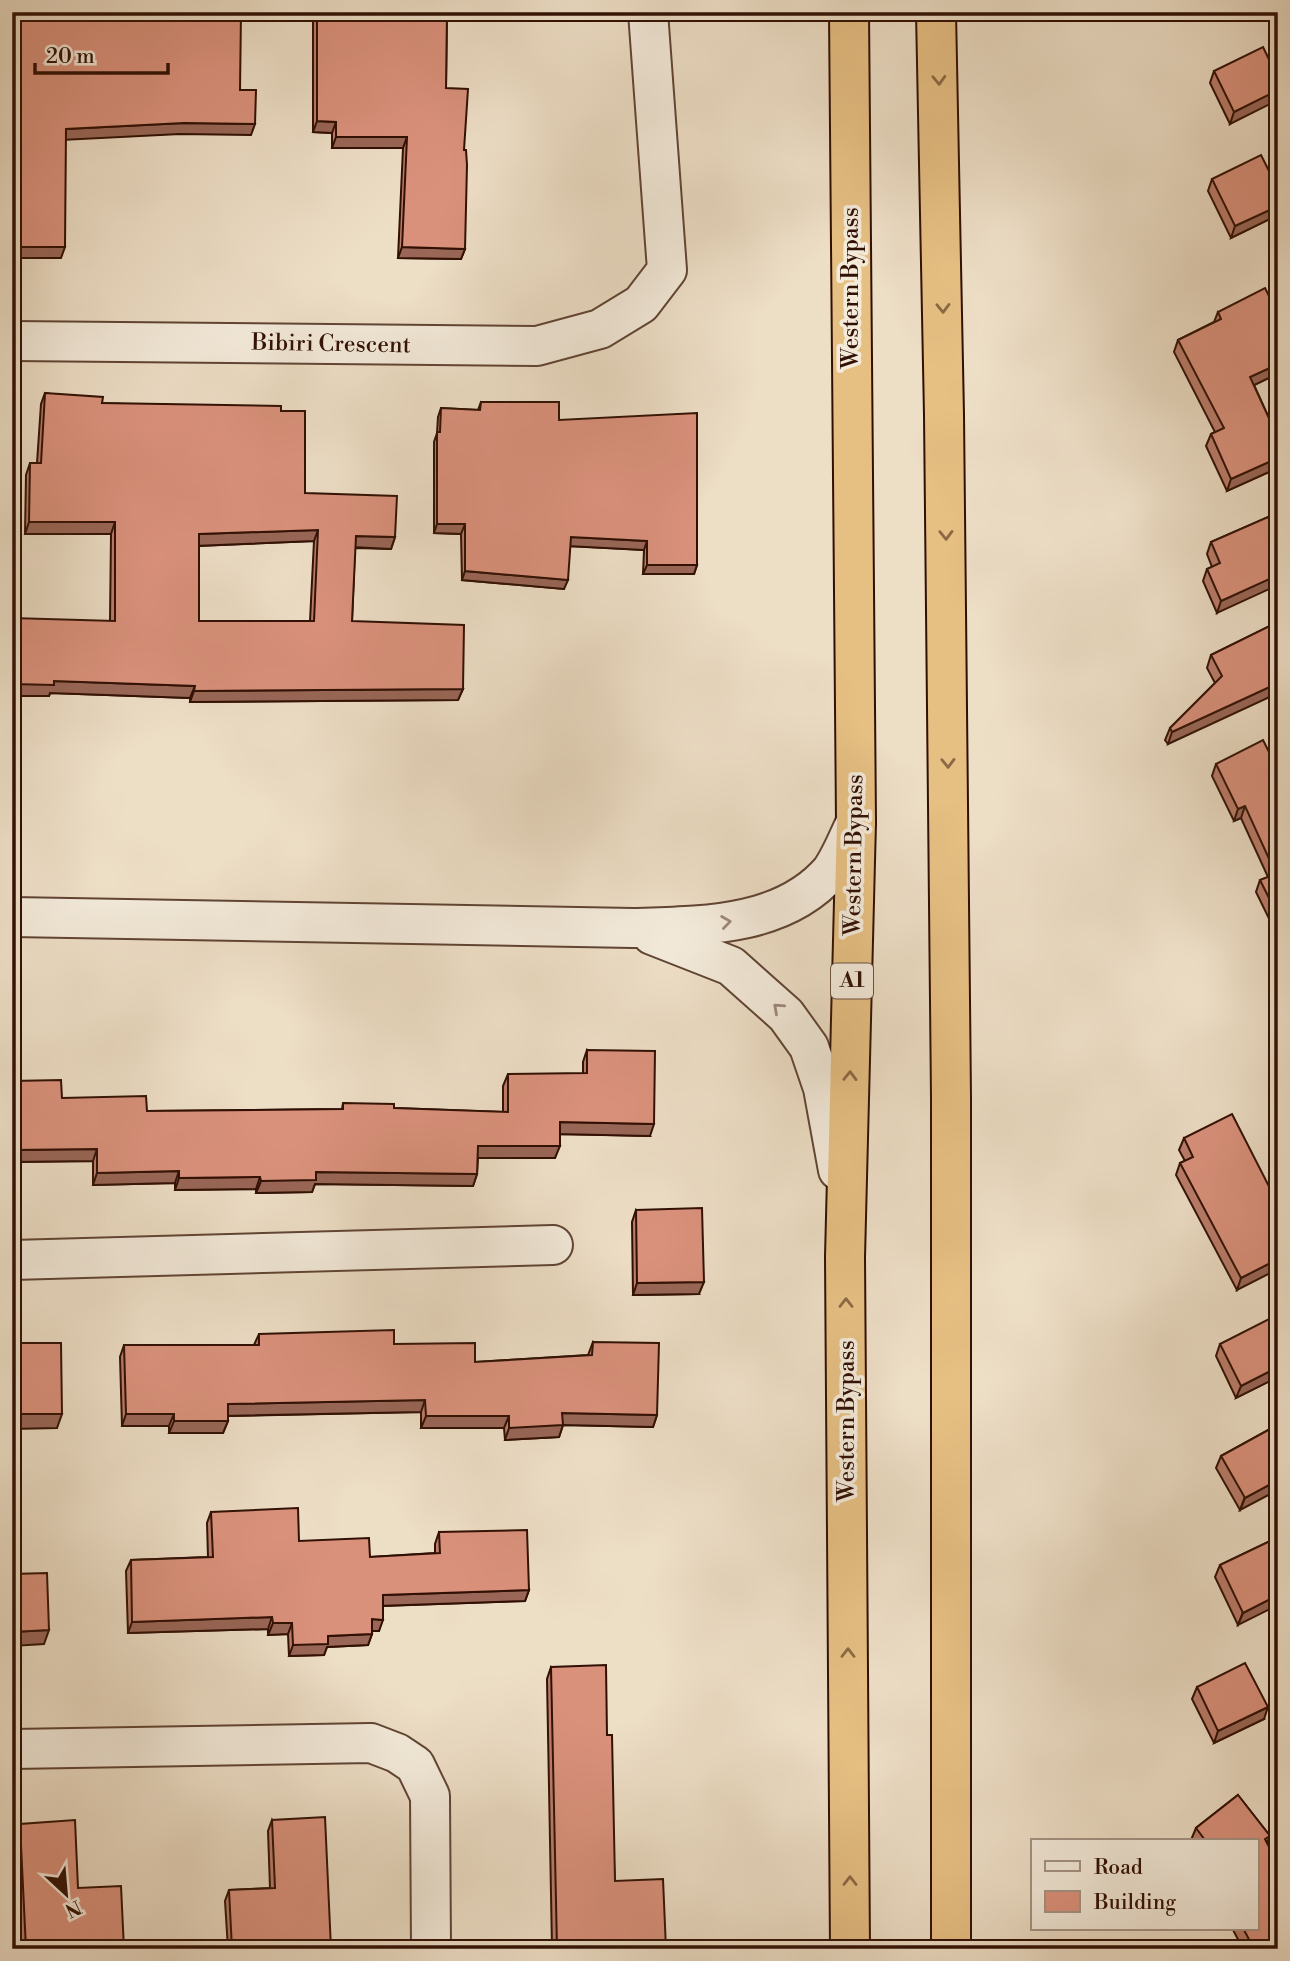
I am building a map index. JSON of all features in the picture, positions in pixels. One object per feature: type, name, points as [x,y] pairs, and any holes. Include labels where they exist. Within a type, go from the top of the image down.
[{"type":"highway","name":"Western Bypass","points":[[849,12],[856,822],[845,1257],[850,1949]]},
{"type":"highway","points":[[936,12],[944,415],[951,1084],[951,1949]]},
{"type":"street","name":"Bibiri Crescent","points":[[12,341],[537,346],[600,329],[642,304],[667,270],[648,12]]},
{"type":"street","points":[[12,917],[633,929],[689,927],[750,918],[803,897],[832,869],[856,822]]},
{"type":"street","points":[[633,929],[698,951],[730,966],[786,1015],[809,1047],[823,1088],[837,1158],[845,1257]]},
{"type":"street","points":[[12,1260],[553,1245]]},
{"type":"street","points":[[12,1749],[371,1743],[397,1753],[415,1765],[430,1796],[431,1949]]},
{"type":"building","points":[[12,12],[241,12],[240,90],[256,90],[255,124],[184,123],[66,129],[65,247],[12,247]]},
{"type":"building","points":[[317,12],[447,12],[446,88],[468,89],[464,150],[467,165],[465,249],[402,247],[407,137],[336,137],[336,122],[317,121]]},
{"type":"building","points":[[1263,47],[1278,78],[1278,90],[1234,112],[1214,71]]},
{"type":"building","points":[[1261,155],[1278,189],[1278,206],[1235,226],[1212,179]]},
{"type":"building","points":[[1265,288],[1278,314],[1278,350],[1275,351],[1278,364],[1250,377],[1278,438],[1278,458],[1231,479],[1211,434],[1224,428],[1178,340],[1221,319],[1218,312]]},
{"type":"building","points":[[45,393],[103,397],[102,403],[281,406],[281,411],[305,411],[305,493],[397,496],[395,537],[356,536],[352,621],[464,625],[463,689],[194,691],[195,686],[54,681],[54,685],[12,684],[12,618],[115,621],[115,522],[29,522],[30,463],[41,463]],"holes":[[[318,530],[314,621],[199,621],[199,534]]]},
{"type":"building","points":[[481,402],[559,402],[559,420],[697,413],[697,565],[647,565],[647,541],[571,537],[568,580],[465,571],[465,524],[437,524],[437,432],[440,432],[441,408],[480,410]]},
{"type":"building","points":[[1268,517],[1278,539],[1278,575],[1221,601],[1207,569],[1220,563],[1211,542]]},
{"type":"building","points":[[1278,622],[1278,683],[1172,732],[1170,728],[1222,676],[1211,655]]},
{"type":"building","points":[[1263,740],[1278,770],[1278,916],[1260,880],[1276,874],[1245,806],[1238,809],[1216,764]]},
{"type":"building","points":[[587,1050],[655,1051],[654,1124],[560,1122],[560,1146],[478,1146],[477,1174],[316,1172],[316,1180],[261,1181],[260,1177],[179,1178],[179,1171],[97,1173],[97,1149],[12,1150],[12,1081],[61,1080],[62,1098],[146,1096],[147,1111],[343,1109],[343,1103],[394,1104],[394,1108],[508,1112],[508,1074],[587,1073]]},
{"type":"building","points":[[1232,1114],[1278,1204],[1278,1259],[1241,1278],[1180,1163],[1193,1157],[1184,1138]]},
{"type":"building","points":[[702,1208],[704,1282],[637,1283],[636,1210]]},
{"type":"building","points":[[1269,1319],[1278,1337],[1278,1367],[1241,1386],[1220,1344]]},
{"type":"building","points":[[394,1330],[394,1344],[475,1343],[475,1362],[592,1355],[593,1342],[659,1343],[657,1415],[562,1413],[563,1425],[509,1428],[509,1416],[426,1416],[425,1400],[228,1404],[228,1421],[174,1421],[174,1414],[126,1414],[124,1345],[259,1345],[259,1334]]},
{"type":"building","points":[[12,1343],[61,1343],[62,1414],[13,1414]]},
{"type":"building","points":[[1270,1429],[1278,1444],[1278,1480],[1245,1498],[1221,1456]]},
{"type":"building","points":[[298,1508],[299,1541],[369,1538],[370,1557],[440,1553],[439,1532],[527,1530],[529,1590],[383,1595],[383,1620],[372,1619],[372,1634],[328,1636],[328,1644],[293,1645],[292,1623],[273,1623],[272,1617],[132,1622],[131,1560],[213,1557],[211,1512]]},
{"type":"building","points":[[1270,1541],[1278,1557],[1278,1595],[1243,1613],[1220,1565]]},
{"type":"building","points":[[47,1573],[49,1630],[12,1632],[12,1574]]},
{"type":"building","points":[[1245,1663],[1268,1707],[1218,1731],[1197,1687]]},
{"type":"building","points":[[606,1665],[607,1735],[612,1735],[615,1881],[663,1879],[666,1949],[543,1949],[557,1948],[551,1667]]},
{"type":"building","points":[[1238,1795],[1270,1836],[1265,1839],[1278,1864],[1278,1943],[1267,1949],[1254,1949],[1244,1930],[1258,1930],[1258,1839],[1204,1839],[1196,1828]]},
{"type":"building","points":[[325,1817],[331,1949],[232,1949],[229,1890],[275,1888],[272,1820]]},
{"type":"building","points":[[75,1820],[78,1888],[121,1886],[124,1949],[26,1949],[20,1824]]}]
